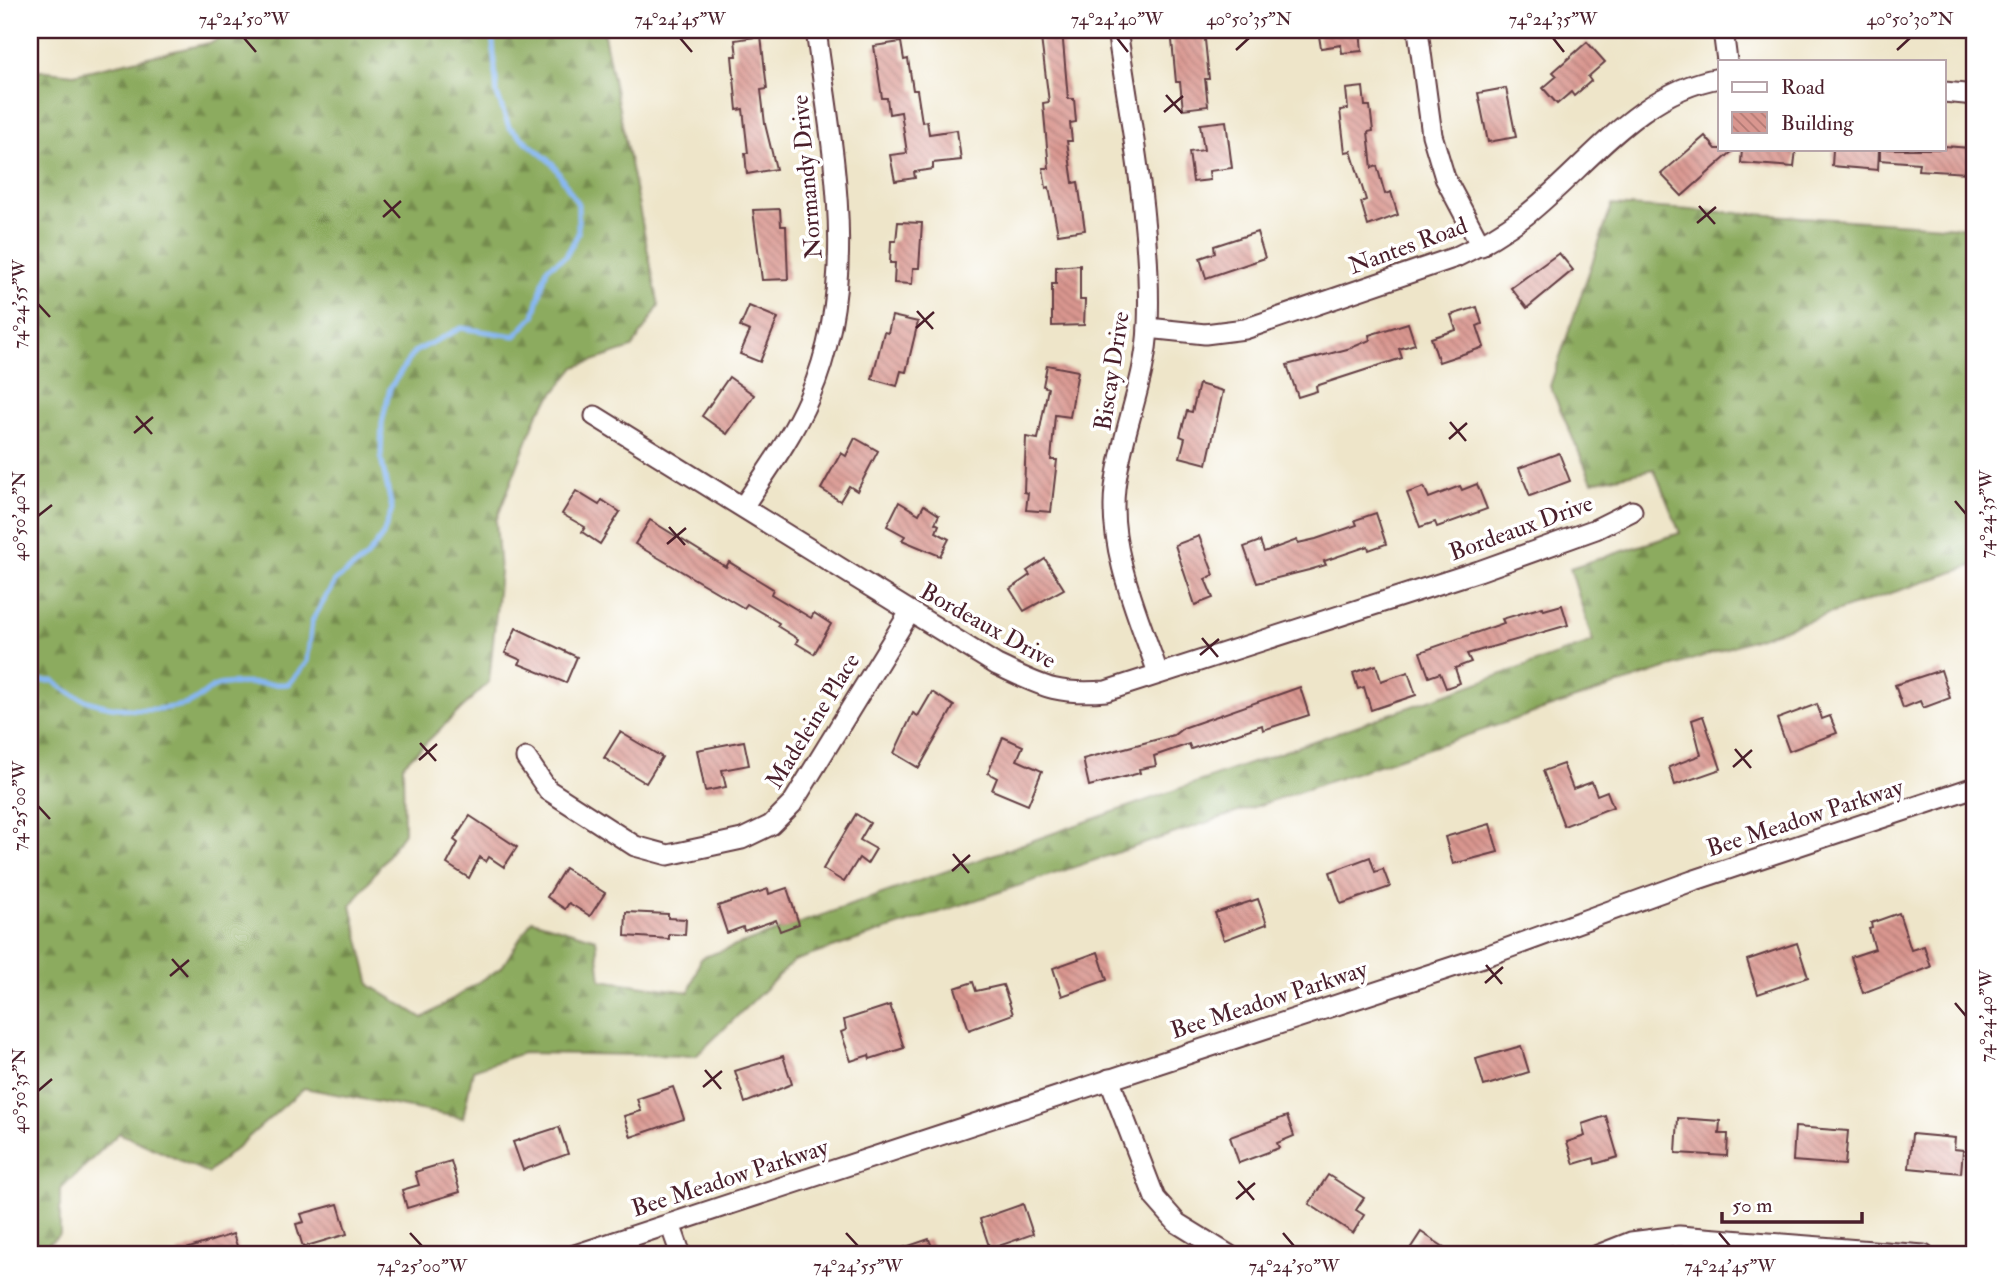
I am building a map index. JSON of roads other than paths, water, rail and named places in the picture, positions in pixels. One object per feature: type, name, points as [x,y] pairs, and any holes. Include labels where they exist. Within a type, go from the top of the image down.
[{"type":"street","name":"Normandy Drive","points":[[743,507],[787,439],[809,398],[826,349],[837,298],[839,223],[816,30]]},
{"type":"street","name":"Biscay Drive","points":[[1117,30],[1143,220],[1148,328],[1115,489],[1116,533],[1126,581],[1157,673]]},
{"type":"street","points":[[1418,30],[1432,135],[1445,178],[1481,246]]},
{"type":"street","points":[[1723,30],[1727,60]]},
{"type":"street","name":"Nantes Road","points":[[1148,328],[1205,334],[1245,329],[1481,246],[1525,215],[1640,113],[1673,92],[1718,79]]},
{"type":"street","points":[[1946,92],[1975,94]]},
{"type":"street","name":"Bordeaux Drive","points":[[595,416],[998,664],[1045,687],[1071,693],[1106,691],[1479,571],[1596,528],[1632,511]]},
{"type":"street","name":"Madeleine Place","points":[[526,758],[548,790],[635,846],[668,855],[742,839],[771,825],[792,803],[910,611]]},
{"type":"street","name":"Bee Meadow Parkway","points":[[575,1255],[1489,955],[1692,881],[1975,787]]},
{"type":"street","points":[[1109,1079],[1155,1198],[1177,1223],[1229,1255]]},
{"type":"street","points":[[670,1224],[681,1255]]},
{"type":"street","points":[[1598,1255],[1631,1242],[1679,1236],[1924,1255]]},
{"type":"waterway","points":[[30,681],[54,681],[83,699],[117,708],[153,709],[191,702],[219,685],[289,684],[307,662],[312,621],[336,580],[366,558],[383,535],[392,509],[381,458],[382,423],[390,388],[414,352],[461,328],[515,336],[534,316],[547,268],[566,256],[578,234],[578,204],[553,164],[509,127],[497,94],[492,30]]}]
